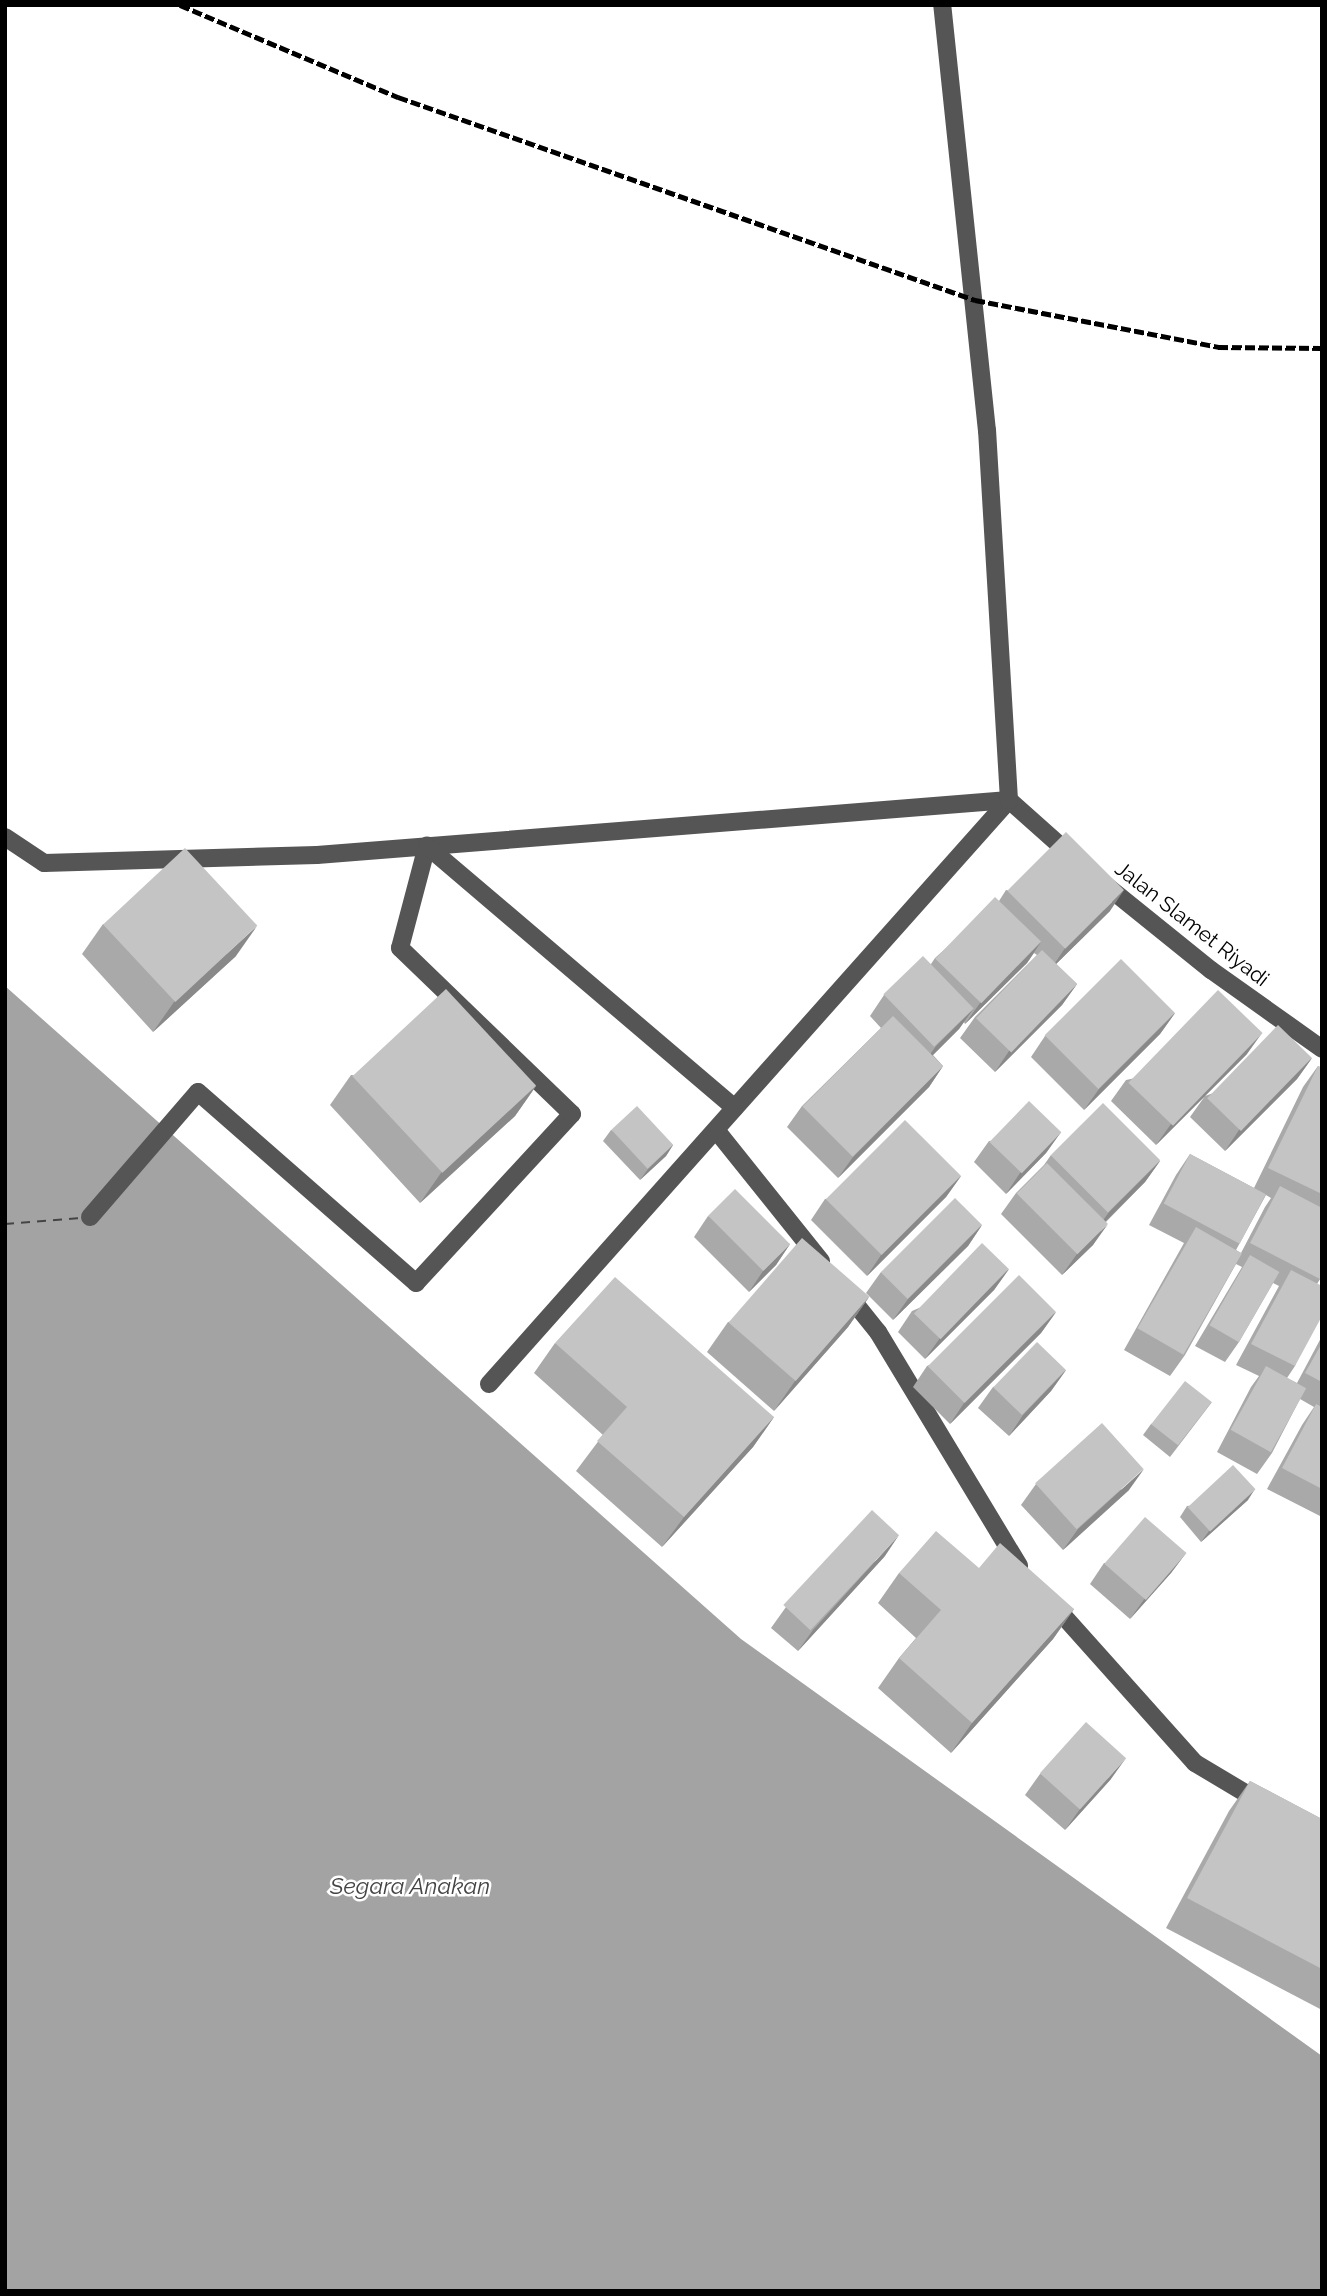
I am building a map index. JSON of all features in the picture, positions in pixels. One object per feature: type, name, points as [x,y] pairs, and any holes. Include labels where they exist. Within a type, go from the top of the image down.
[{"type":"street","points":[[489,1384],[1009,800],[987,431],[942,5]]},
{"type":"street","points":[[5,836],[44,863],[317,855],[1009,800]]},
{"type":"street","name":"Jalan Slamet Riyadi","points":[[1009,800],[1211,970],[1322,1049]]},
{"type":"street","points":[[427,846],[736,1108]]},
{"type":"street","points":[[90,1217],[198,1092],[416,1283],[572,1114],[400,948],[427,846]]},
{"type":"street","points":[[716,1130],[878,1332],[1010,1556],[1195,1763],[1277,1812]]},
{"type":"water","name":"Segara Anakan","points":[[5,986],[741,1639],[1322,2056],[1322,2291],[5,2291]]},
{"type":"building","points":[[1066,832],[1124,890],[1065,949],[1007,891]]},
{"type":"building","points":[[185,848],[257,926],[175,1002],[103,924]]},
{"type":"building","points":[[995,897],[1041,941],[981,1003],[935,959]]},
{"type":"building","points":[[1042,950],[1077,984],[1011,1052],[976,1018]]},
{"type":"building","points":[[923,956],[974,1009],[934,1047],[883,994]]},
{"type":"building","points":[[1121,959],[1175,1013],[1098,1089],[1045,1035]]},
{"type":"building","points":[[446,989],[536,1086],[442,1173],[352,1076]]},
{"type":"building","points":[[1218,990],[1263,1033],[1173,1126],[1128,1083]]},
{"type":"building","points":[[893,1016],[943,1066],[853,1157],[802,1107]]},
{"type":"building","points":[[1278,1025],[1312,1058],[1241,1131],[1207,1098]]},
{"type":"building","points":[[1318,1066],[1322,1068],[1322,1194],[1268,1168]]},
{"type":"building","points":[[1029,1101],[1061,1132],[1022,1173],[989,1142]]},
{"type":"building","points":[[1103,1103],[1160,1160],[1108,1213],[1051,1155]]},
{"type":"building","points":[[637,1106],[673,1145],[648,1169],[611,1130]]},
{"type":"building","points":[[905,1120],[961,1176],[882,1255],[826,1199]]},
{"type":"building","points":[[1190,1154],[1266,1194],[1240,1244],[1164,1203]]},
{"type":"building","points":[[1047,1163],[1108,1224],[1077,1254],[1017,1193]]},
{"type":"building","points":[[1280,1186],[1322,1208],[1320,1279],[1250,1243]]},
{"type":"building","points":[[735,1189],[790,1244],[763,1271],[708,1216]]},
{"type":"building","points":[[955,1198],[982,1225],[908,1299],[881,1272]]},
{"type":"building","points":[[1196,1227],[1242,1254],[1183,1355],[1138,1328]]},
{"type":"building","points":[[802,1238],[869,1296],[796,1381],[729,1323]]},
{"type":"building","points":[[982,1243],[1009,1269],[941,1339],[914,1313]]},
{"type":"building","points":[[1250,1255],[1279,1272],[1239,1342],[1210,1325]]},
{"type":"building","points":[[1291,1270],[1322,1286],[1322,1316],[1295,1366],[1251,1344]]},
{"type":"building","points":[[1019,1275],[1056,1312],[965,1403],[928,1366]]},
{"type":"building","points":[[615,1277],[774,1417],[684,1517],[597,1441],[627,1407],[555,1343]]},
{"type":"building","points":[[1037,1342],[1066,1370],[1022,1415],[993,1387]]},
{"type":"building","points":[[1322,1343],[1322,1382],[1305,1373]]},
{"type":"building","points":[[1266,1366],[1306,1388],[1271,1452],[1231,1430]]},
{"type":"building","points":[[1185,1381],[1212,1402],[1178,1445],[1151,1424]]},
{"type":"building","points":[[1316,1404],[1322,1407],[1322,1489],[1282,1468]]},
{"type":"building","points":[[1102,1423],[1143,1469],[1077,1529],[1035,1483]]},
{"type":"building","points":[[1233,1465],[1256,1489],[1210,1531],[1188,1507]]},
{"type":"building","points":[[872,1510],[899,1535],[810,1630],[783,1605]]},
{"type":"building","points":[[1145,1517],[1187,1553],[1146,1600],[1104,1564]]},
{"type":"building","points":[[936,1531],[979,1568],[1000,1543],[1074,1609],[972,1723],[899,1658],[941,1610],[899,1573]]},
{"type":"building","points":[[1086,1722],[1126,1758],[1080,1809],[1040,1773]]},
{"type":"building","points":[[1250,1781],[1322,1819],[1322,1969],[1187,1898]]},
{"type":"ferry route","points":[[5,1224],[81,1218]]},
{"type":"railway","points":[[180,5],[398,97],[975,300],[1218,347],[1322,348]]}]
